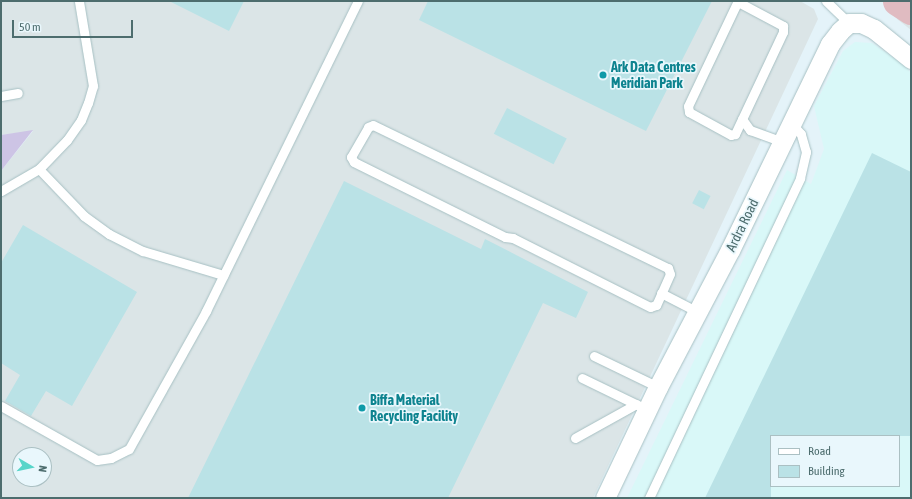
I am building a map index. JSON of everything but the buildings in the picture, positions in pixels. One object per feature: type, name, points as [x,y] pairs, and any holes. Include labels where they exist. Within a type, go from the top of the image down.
[{"type":"street","points":[[849,23],[861,22],[874,29],[911,59]]},
{"type":"street","name":"Ardra Road","points":[[605,498],[642,407],[658,387],[698,312],[830,44],[849,23]]},
{"type":"lane","points":[[1,191],[40,169],[67,140],[80,120],[93,86],[79,1]]},
{"type":"lane","points":[[1,406],[97,460],[111,458],[129,449],[206,311],[358,1]]},
{"type":"lane","points":[[826,1],[849,23]]},
{"type":"lane","points":[[737,3],[740,3],[783,26],[783,32],[742,119],[735,134],[731,135],[689,112],[688,106],[737,3]]},
{"type":"lane","points":[[1,96],[18,93]]},
{"type":"lane","points":[[742,119],[750,130],[783,142]]},
{"type":"lane","points":[[649,498],[800,178],[806,152],[801,134],[791,123]]},
{"type":"lane","points":[[373,126],[668,268],[670,274],[661,293],[656,305],[650,307],[513,238],[505,237],[354,162],[351,157],[368,127],[373,126]]},
{"type":"lane","points":[[40,169],[84,216],[110,234],[143,251],[223,275]]},
{"type":"lane","points":[[661,293],[698,312]]},
{"type":"lane","points":[[594,356],[658,387]]},
{"type":"lane","points":[[582,378],[642,407]]},
{"type":"lane","points":[[575,438],[642,407]]},
{"type":"shaded area","points":[[1,1],[800,1],[814,9],[818,19],[593,498],[1,498],[1,171],[33,131],[1,135]]},
{"type":"shaded area","points":[[911,1],[911,30],[897,19]]},
{"type":"shaded area","points":[[855,42],[872,43],[904,65],[911,73],[911,498],[627,498],[787,170],[811,184],[824,149],[814,106],[843,51]]},
{"type":"shaded area","points":[[33,130],[1,171],[1,135]]},
{"type":"waterway","points":[[897,1],[911,10]]},
{"type":"place","name":"Ark Data Centres Meridian Park","points":[[603,75]]},
{"type":"place","name":"Biffa Material Recycling Facility","points":[[362,408]]}]
